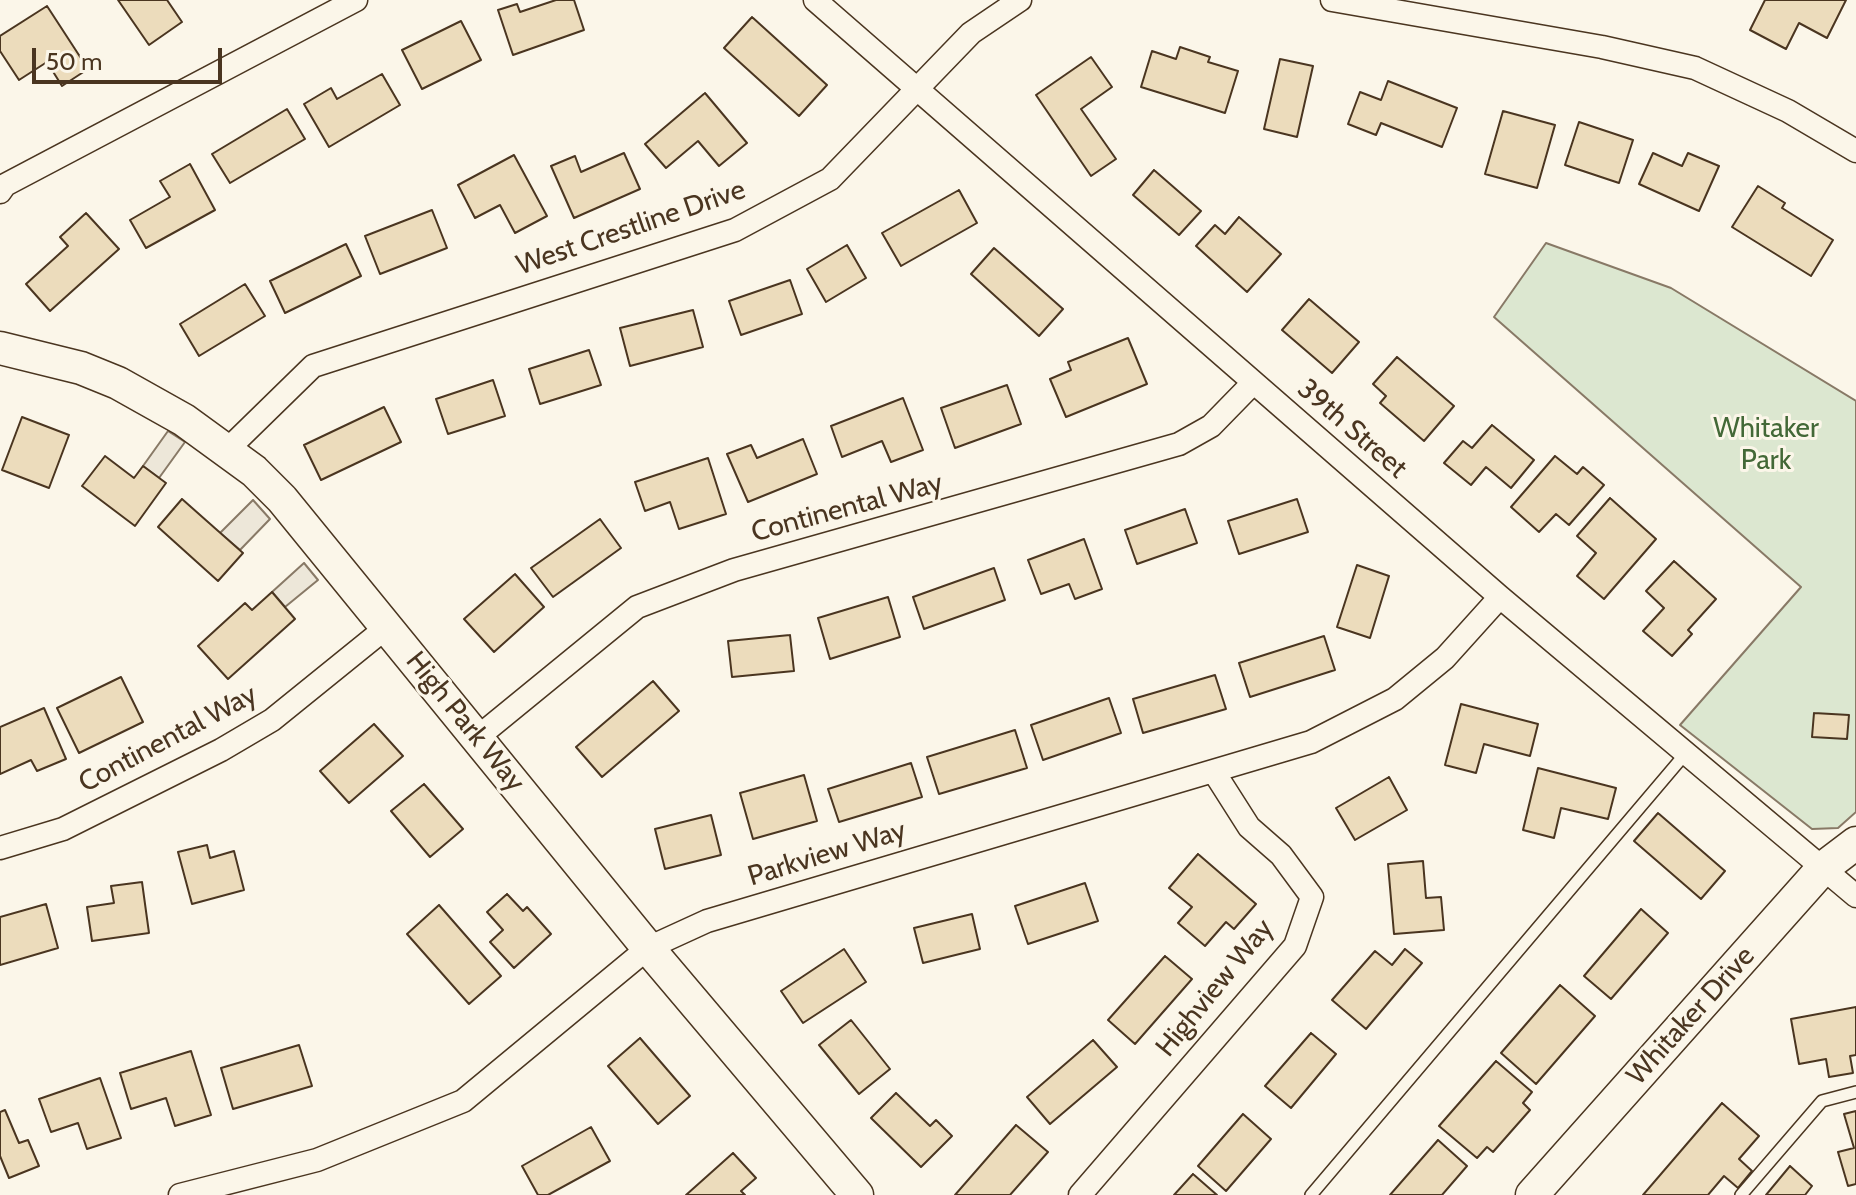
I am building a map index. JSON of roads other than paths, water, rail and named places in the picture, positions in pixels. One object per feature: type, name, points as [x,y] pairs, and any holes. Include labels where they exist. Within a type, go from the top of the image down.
[{"type":"street","points":[[0,192],[5,185],[356,0]]},
{"type":"street","name":"39th Street","points":[[815,0],[1500,597],[1856,896]]},
{"type":"street","name":"West Crestline Drive","points":[[227,450],[313,366],[735,230],[830,179],[971,33],[1020,0]]},
{"type":"street","points":[[1332,0],[1602,47],[1695,68],[1788,111],[1856,151]]},
{"type":"street","name":"High Park Way","points":[[0,348],[81,368],[118,383],[184,420],[254,471],[282,499],[648,948],[857,1195]]},
{"type":"street","name":"Continental Way","points":[[478,737],[637,607],[734,570],[1179,444],[1211,426],[1253,383]]},
{"type":"street","name":"Parkview Way","points":[[180,1195],[317,1160],[463,1101],[648,948],[707,921],[1311,742],[1395,699],[1445,658],[1500,597]]},
{"type":"street","name":"Continental Way","points":[[0,848],[63,829],[221,750],[272,720],[387,627]]},
{"type":"street","name":"Highview Way","points":[[1080,1195],[1295,946],[1312,897],[1281,855],[1249,827],[1214,772]]},
{"type":"street","name":"Whitaker Drive","points":[[1532,1195],[1823,868],[1856,843]]},
{"type":"lane","points":[[1311,1195],[1686,753]]},
{"type":"lane","points":[[1741,1195],[1822,1101],[1856,1092]]},
{"type":"park label","name":"Whitaker Park","points":[[1766,445]]}]
